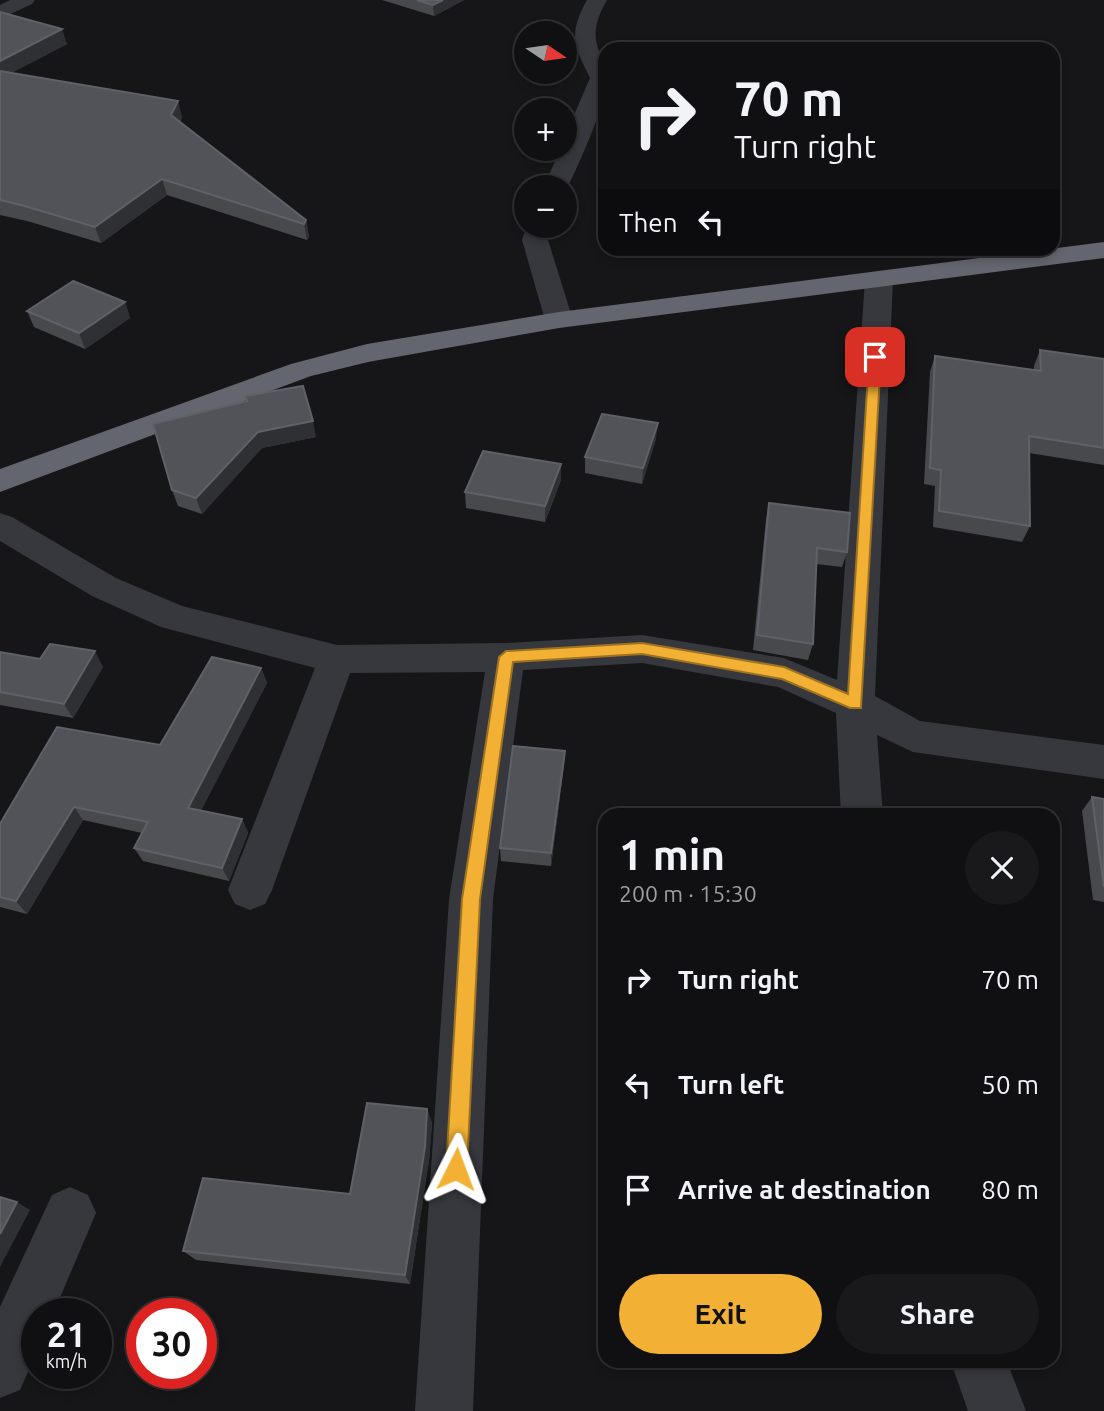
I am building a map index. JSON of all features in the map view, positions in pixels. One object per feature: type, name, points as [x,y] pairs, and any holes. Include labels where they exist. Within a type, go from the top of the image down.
[{"type":"highway","points":[[1060,256],[1104,250]]},
{"type":"highway","points":[[0,481],[300,370],[429,341],[559,320],[1059,256]]},
{"type":"street","points":[[597,0],[585,20],[583,41],[598,72]]},
{"type":"street","points":[[561,175],[598,85]]},
{"type":"street","points":[[536,238],[559,320]]},
{"type":"street","points":[[862,808],[855,704],[879,280]]},
{"type":"street","points":[[0,525],[104,587],[174,617],[337,660],[506,657],[642,649],[784,673],[855,704],[913,736],[1104,762]]},
{"type":"street","points":[[444,1411],[471,899],[506,657]]},
{"type":"street","points":[[250,890],[337,660]]},
{"type":"street","points":[[0,1370],[70,1213]]},
{"type":"street","points":[[981,1368],[997,1411]]},
{"type":"building","points":[[417,0],[443,0],[433,5]]},
{"type":"building","points":[[0,12],[62,29],[0,61]]},
{"type":"building","points":[[0,71],[178,101],[171,115],[306,220],[304,224],[162,179],[95,227],[0,200]]},
{"type":"building","points":[[73,281],[125,302],[79,333],[27,311]]},
{"type":"building","points":[[1040,350],[1104,359],[1104,448],[1029,436],[1030,526],[939,511],[941,470],[930,468],[935,356],[1041,371]]},
{"type":"building","points":[[303,386],[313,421],[258,432],[196,498],[172,490],[153,424],[247,401],[246,396]]},
{"type":"building","points":[[602,414],[658,423],[643,468],[585,457]]},
{"type":"building","points":[[483,451],[561,464],[545,506],[465,492]]},
{"type":"building","points":[[769,503],[850,513],[847,552],[817,548],[813,644],[757,635]]},
{"type":"building","points":[[50,644],[95,651],[64,704],[0,692],[0,652],[40,659]]},
{"type":"building","points":[[212,657],[261,668],[188,808],[242,819],[222,868],[134,848],[148,822],[74,807],[16,901],[0,897],[0,824],[57,727],[160,745]]},
{"type":"building","points":[[513,746],[565,751],[551,853],[500,848]]},
{"type":"building","points":[[1092,797],[1104,799],[1104,887]]},
{"type":"building","points":[[367,1103],[427,1109],[425,1147],[405,1275],[183,1251],[203,1178],[350,1194]]},
{"type":"building","points":[[0,1197],[17,1202],[0,1234]]},
{"type":"route","points":[[456,1169],[471,899],[506,657],[642,649],[784,673],[855,704],[875,357]]}]
